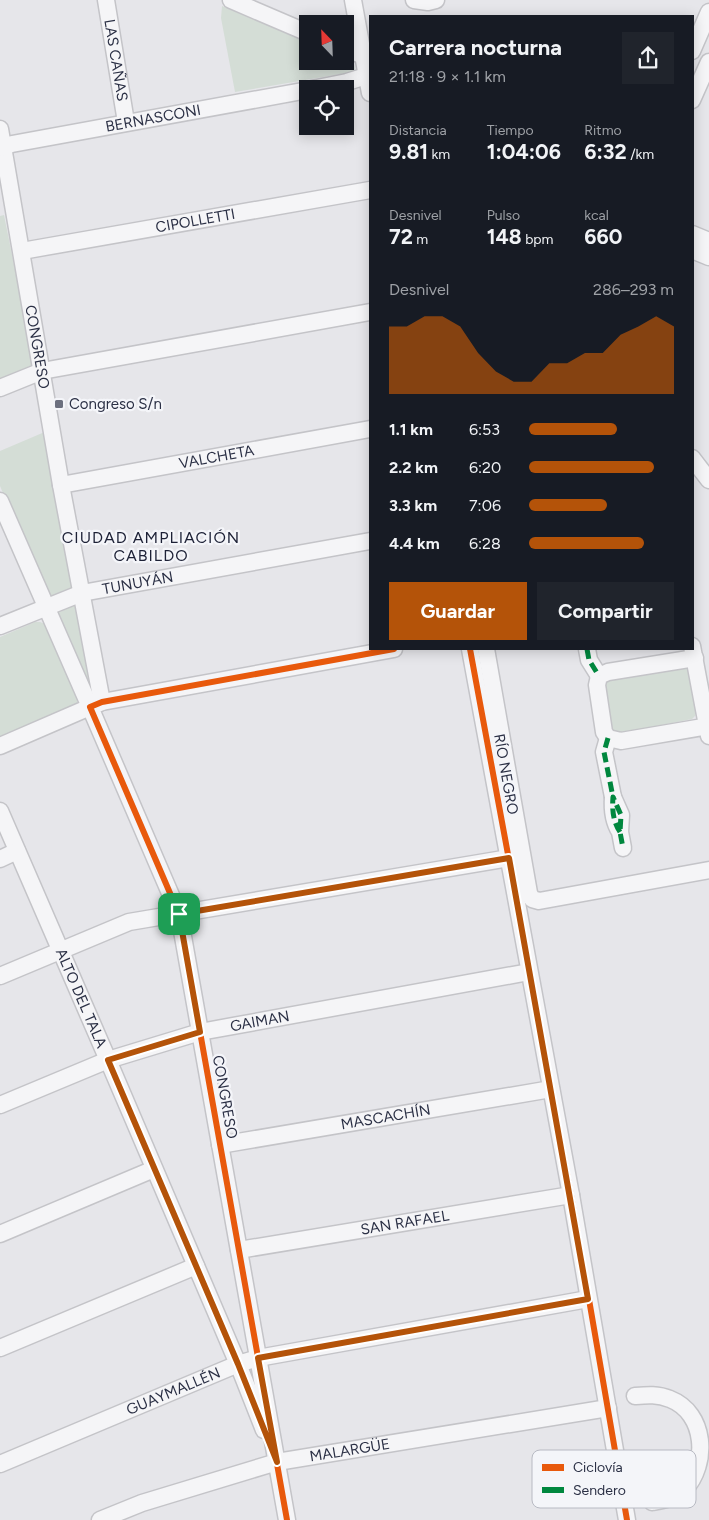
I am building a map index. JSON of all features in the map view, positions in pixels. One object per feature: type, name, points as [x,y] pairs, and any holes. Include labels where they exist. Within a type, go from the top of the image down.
[{"type":"street","name":"LAS CAÑAS","points":[[106,0],[126,122]]},
{"type":"street","points":[[231,0],[299,28]]},
{"type":"street","points":[[354,0],[369,84]]},
{"type":"street","points":[[414,0],[428,2],[436,0]]},
{"type":"street","points":[[694,48],[709,12]]},
{"type":"street","points":[[694,50],[709,55]]},
{"type":"street","points":[[354,55],[367,65]]},
{"type":"street","points":[[694,96],[709,62]]},
{"type":"street","points":[[349,80],[367,65]]},
{"type":"street","name":"BERNASCONI","points":[[2,148],[126,122],[299,92]]},
{"type":"street","name":"CONGRESO","points":[[0,129],[61,485],[82,593],[96,704],[179,914],[287,1520]]},
{"type":"street","name":"CIPOLLETTI","points":[[22,251],[369,190]]},
{"type":"street","points":[[694,235],[709,241]]},
{"type":"street","points":[[694,251],[709,257]]},
{"type":"street","points":[[0,388],[42,371],[369,312]]},
{"type":"street","name":"VALCHETA","points":[[61,485],[369,428]]},
{"type":"street","points":[[694,461],[709,480]]},
{"type":"street","points":[[0,501],[45,607],[96,704]]},
{"type":"street","name":"TUNUYÁN","points":[[0,626],[82,593],[369,541]]},
{"type":"street","points":[[0,746],[96,704],[389,650]]},
{"type":"street","name":"RÍO NEGRO","points":[[470,650],[615,1450]]},
{"type":"street","name":"RÍO NEGRO","points":[[486,650],[529,894],[532,899],[539,901],[709,870]]},
{"type":"street","points":[[588,650],[589,660],[599,676],[597,685],[604,732],[608,738],[621,742],[708,730],[694,652],[608,672],[599,676]]},
{"type":"street","points":[[608,738],[604,752],[613,796],[621,815],[622,840]]},
{"type":"street","name":"ALTO DEL TALA","points":[[0,811],[238,1364],[277,1462]]},
{"type":"street","points":[[0,858],[17,851]]},
{"type":"street","points":[[0,976],[120,925],[509,858]]},
{"type":"street","name":"GAIMAN","points":[[0,1105],[108,1060],[200,1032],[529,972]]},
{"type":"street","name":"MASCACHÍN","points":[[220,1145],[551,1089]]},
{"type":"street","points":[[0,1234],[154,1169]]},
{"type":"street","name":"SAN RAFAEL","points":[[238,1250],[570,1195]]},
{"type":"street","points":[[0,1348],[196,1266]]},
{"type":"street","name":"GUAYMALLÉN","points":[[0,1464],[238,1364],[258,1358],[588,1299]]},
{"type":"street","points":[[635,1396],[653,1394],[670,1399],[686,1409],[706,1442],[696,1476]]},
{"type":"street","name":"MALARGÜE","points":[[100,1520],[132,1514],[277,1462],[608,1408]]},
{"type":"street","points":[[696,1482],[709,1477]]},
{"type":"shaded area","points":[[222,6],[299,39],[299,70],[354,70],[352,72],[235,92],[221,18]]},
{"type":"shaded area","points":[[4,215],[34,364],[0,380],[0,216]]},
{"type":"shaded area","points":[[47,431],[76,586],[56,599],[46,595],[0,486],[0,451]]},
{"type":"shaded area","points":[[76,604],[98,693],[90,696],[57,619],[58,613]]},
{"type":"shaded area","points":[[35,622],[45,624],[78,698],[77,703],[0,738],[0,637]]},
{"type":"shaded area","points":[[687,669],[690,673],[697,710],[692,719],[617,734],[609,726],[605,684],[608,680]]},
{"type":"marked path","points":[[587,650],[589,660],[599,676]]},
{"type":"marked path","points":[[608,738],[604,752],[613,797]]},
{"type":"marked path","points":[[620,832],[614,815],[613,797],[621,815],[620,832],[623,848]]},
{"type":"cycle path","points":[[287,1520],[179,914],[90,707],[102,702],[388,650]]},
{"type":"cycle path","points":[[470,650],[571,1195],[615,1450]]},
{"type":"cycle path","points":[[625,1508],[627,1520]]},
{"type":"place","name":"Congreso S/n","points":[[59,404]]},
{"type":"district","name":"CIUDAD AMPLIACIÓN CABILDO","points":[[151,546]]},
{"type":"route","points":[[509,858],[588,1299],[258,1358],[277,1462],[238,1364],[108,1060],[200,1032],[179,914],[509,858]]}]
